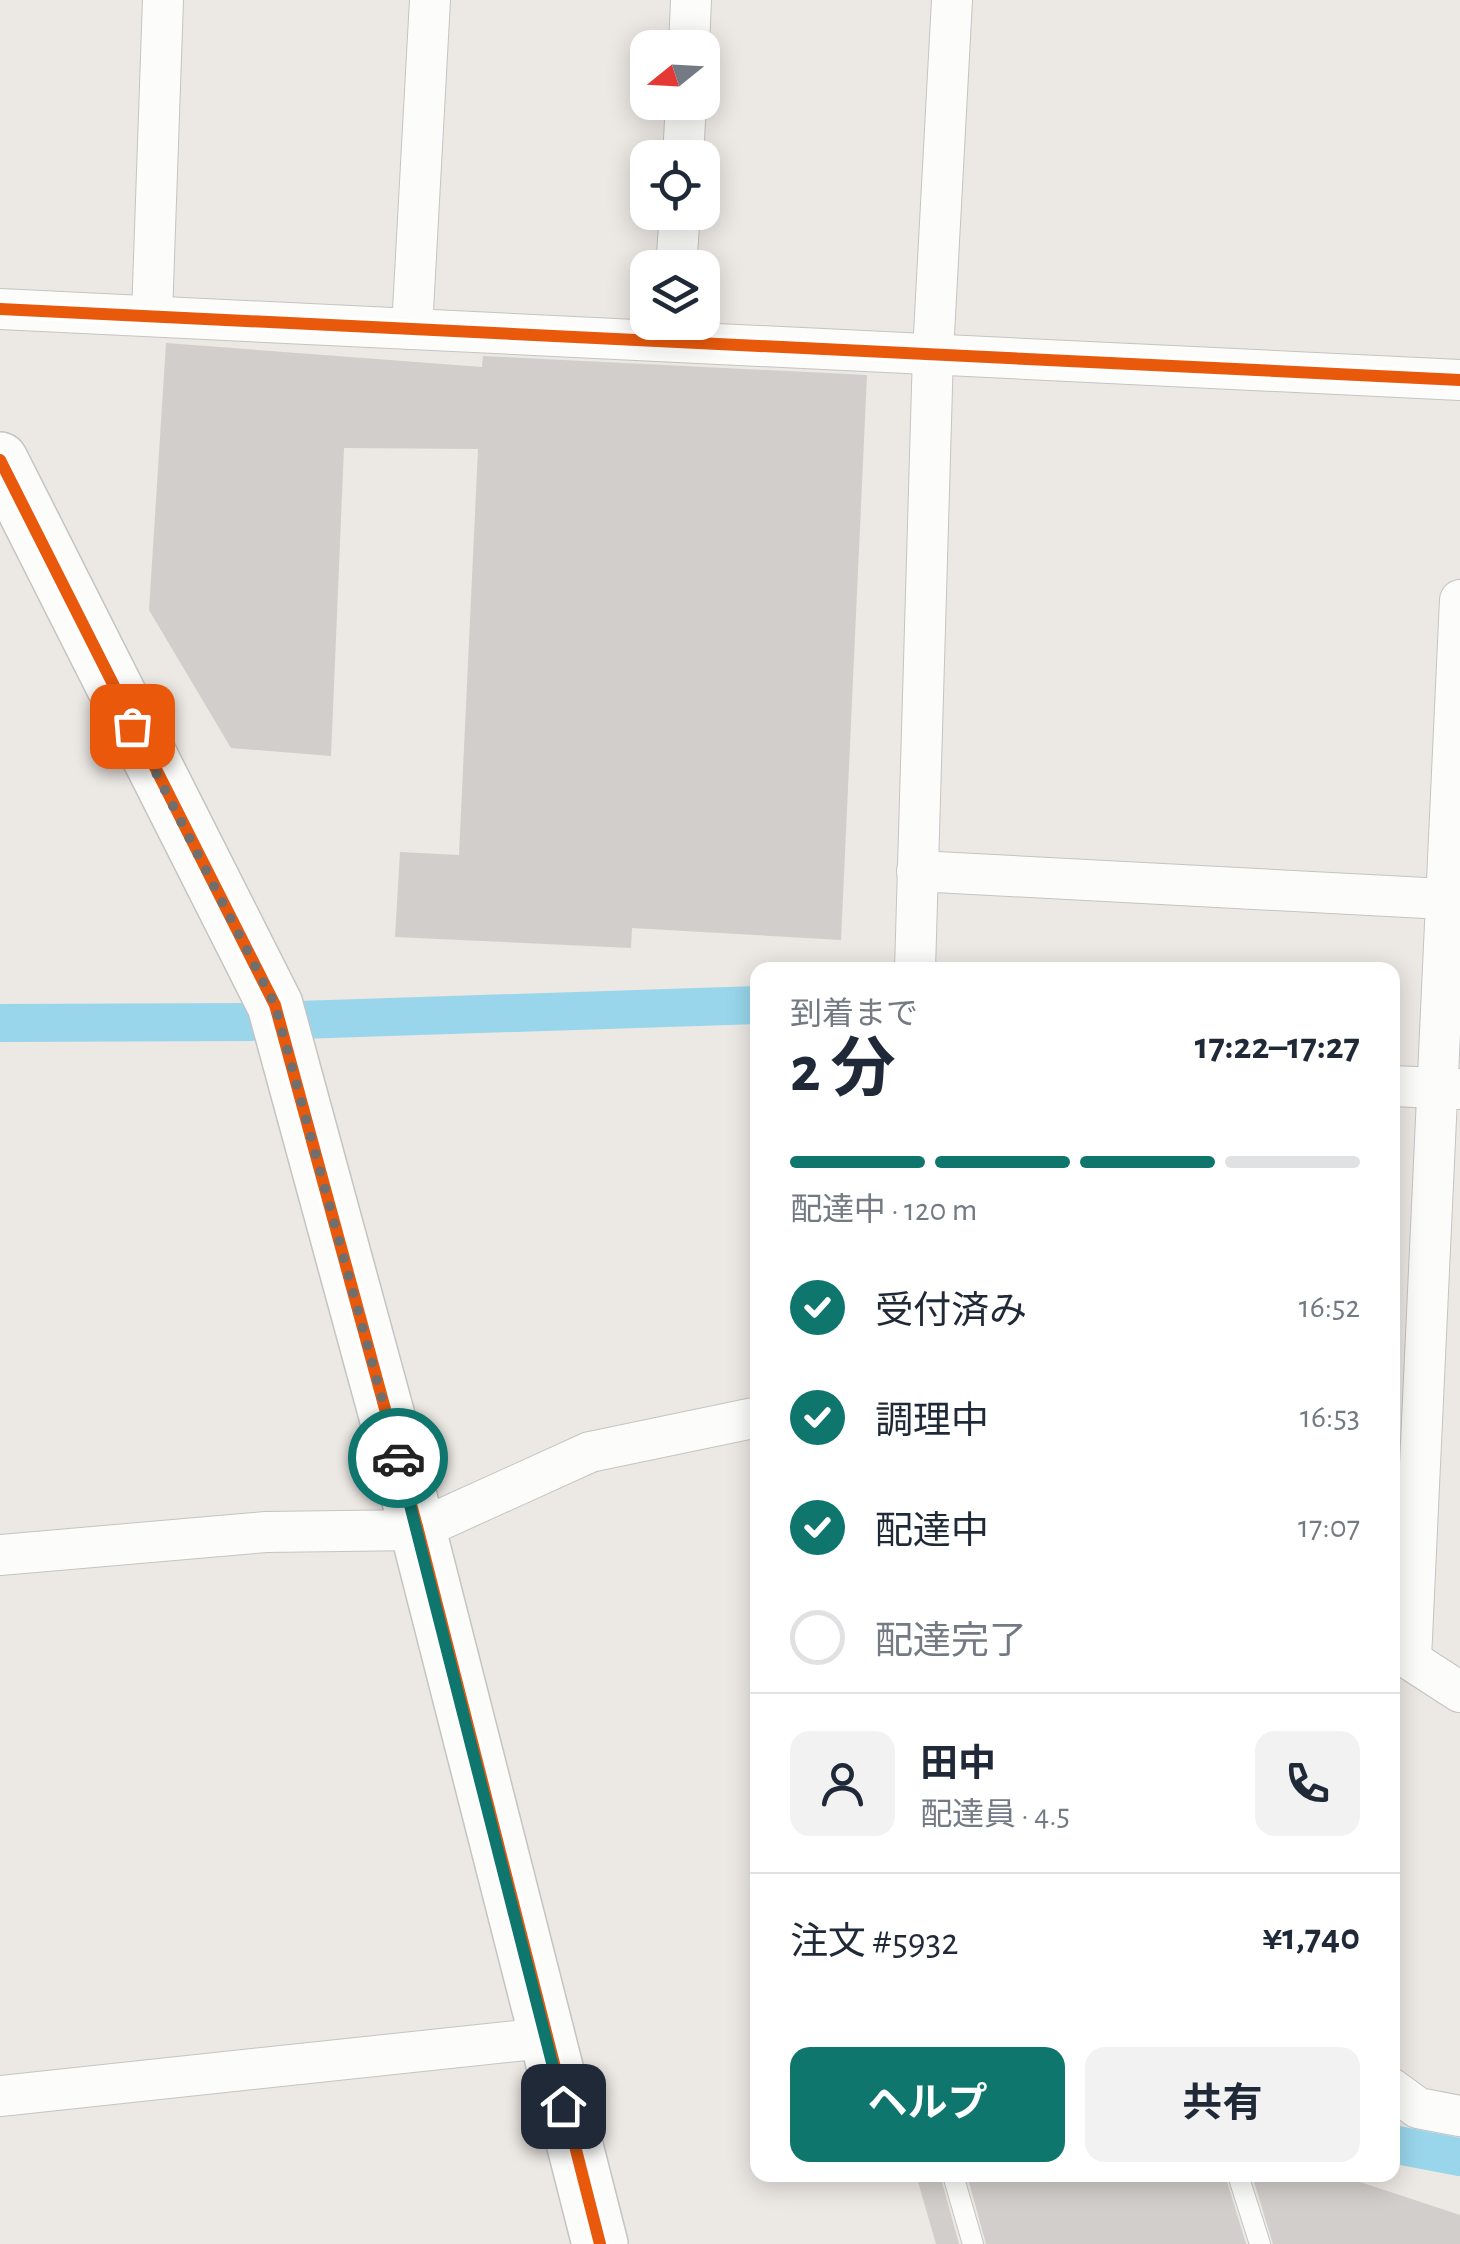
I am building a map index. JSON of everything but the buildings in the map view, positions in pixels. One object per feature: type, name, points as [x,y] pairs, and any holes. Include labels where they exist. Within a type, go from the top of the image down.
[{"type":"street","points":[[152,315],[163,0]]},
{"type":"street","points":[[412,329],[430,0]]},
{"type":"street","points":[[690,30],[691,0]]},
{"type":"street","points":[[914,962],[933,353],[952,0]]},
{"type":"street","points":[[0,309],[412,329],[630,332]]},
{"type":"street","points":[[720,337],[933,353],[1460,380]]},
{"type":"street","points":[[0,460],[275,1005],[418,1530],[544,2038],[600,2244]]},
{"type":"street","points":[[1460,600],[1444,899],[1449,1089],[1446,1232],[1409,1375],[1402,1653],[1460,1692]]},
{"type":"street","points":[[917,871],[1444,899]]},
{"type":"street","points":[[1400,1086],[1449,1089]]},
{"type":"street","points":[[0,1555],[266,1532],[418,1530],[590,1452],[750,1419]]},
{"type":"street","points":[[0,2096],[544,2038]]},
{"type":"street","points":[[1400,2095],[1418,2108],[1460,2116]]},
{"type":"lane","points":[[955,2182],[973,2244]]},
{"type":"lane","points":[[1240,2182],[1260,2244]]},
{"type":"waterway","points":[[299,1020],[750,1005]]},
{"type":"waterway","points":[[0,1023],[252,1022]]},
{"type":"waterway","points":[[1400,2146],[1460,2157]]},
{"type":"cycle path","points":[[0,309],[1460,380]]},
{"type":"cycle path","points":[[0,460],[275,1005],[418,1530],[600,2244]]},
{"type":"way so far","points":[[132,726],[275,1005],[398,1458]]},
{"type":"route","points":[[398,1458],[563,2106]]}]
